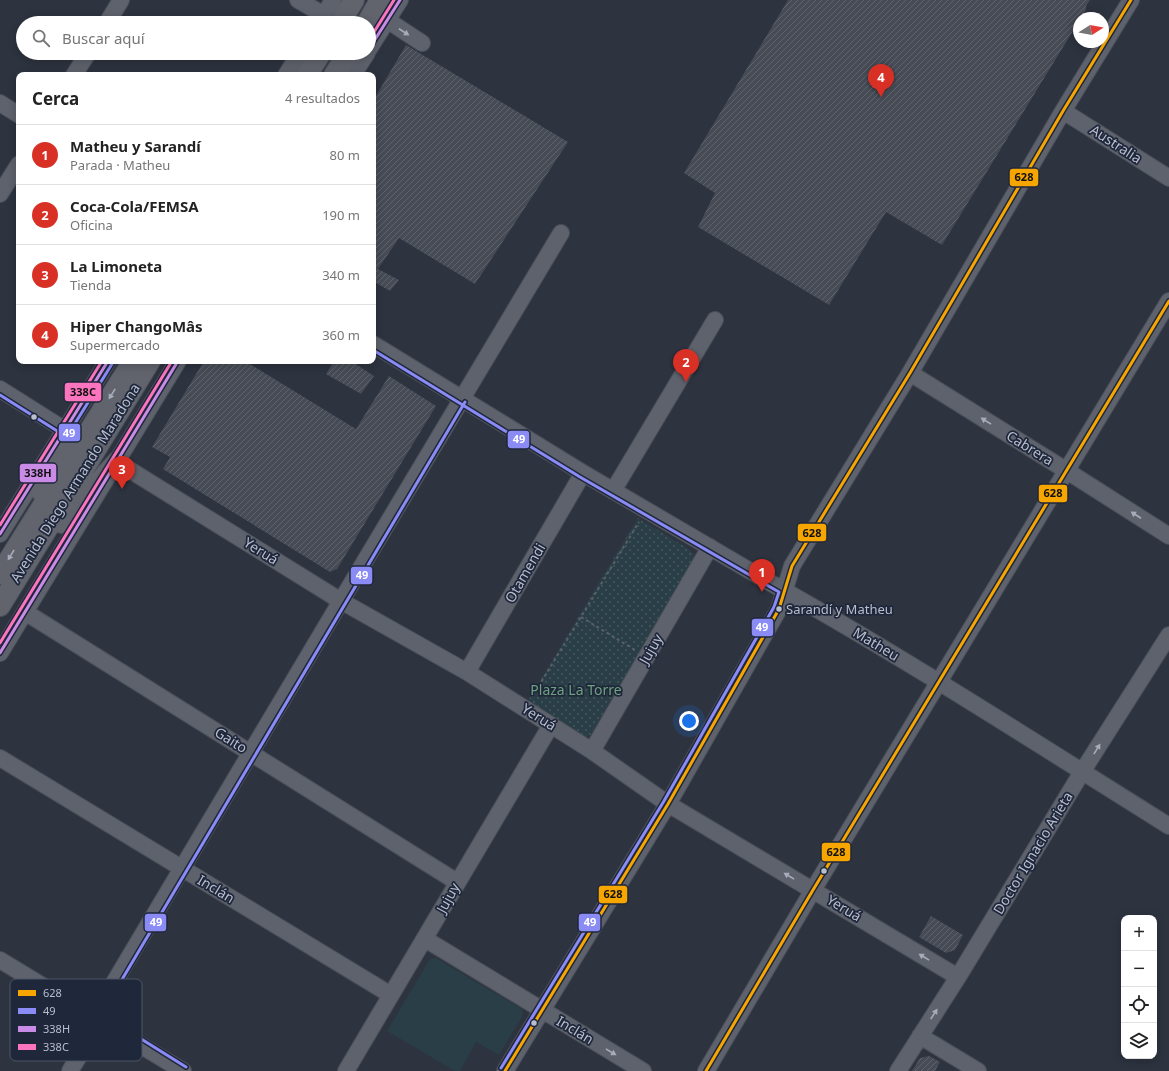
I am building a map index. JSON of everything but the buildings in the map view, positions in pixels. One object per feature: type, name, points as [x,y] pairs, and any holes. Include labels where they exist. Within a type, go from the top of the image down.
[{"type":"main road","points":[[333,16],[354,0]]},
{"type":"main road","points":[[309,72],[317,60]]},
{"type":"main road","points":[[336,72],[344,60]]},
{"type":"main road","points":[[347,72],[352,60]]},
{"type":"main road","name":"Avenida Diego Armando Maradona","points":[[0,574],[131,364]]},
{"type":"main road","name":"Avenida Diego Armando Maradona","points":[[0,606],[29,556],[148,364]]},
{"type":"main road","points":[[23,536],[65,430]]},
{"type":"main road","points":[[29,556],[117,462]]},
{"type":"street","points":[[111,16],[121,0]]},
{"type":"street","points":[[298,0],[322,16]]},
{"type":"street","points":[[329,16],[334,0]]},
{"type":"street","points":[[375,16],[400,0]]},
{"type":"street","points":[[505,1071],[668,804],[779,609],[792,566],[910,373],[1063,111],[1131,0]]},
{"type":"street","points":[[376,17],[422,43]]},
{"type":"street","points":[[76,72],[84,60]]},
{"type":"street","points":[[288,72],[296,60]]},
{"type":"street","points":[[355,72],[362,60]]},
{"type":"street","points":[[0,103],[16,113]]},
{"type":"street","name":"Australia","points":[[1063,111],[1169,178]]},
{"type":"street","points":[[0,194],[16,169]]},
{"type":"street","points":[[116,979],[340,601],[561,233]]},
{"type":"street","points":[[706,1071],[813,890],[1169,301]]},
{"type":"street","points":[[613,491],[715,320]]},
{"type":"street","name":"Matheu","points":[[376,346],[613,491],[799,598],[939,682],[1169,826]]},
{"type":"street","points":[[0,534],[106,364]]},
{"type":"street","name":"Avenida Diego Armando Maradona","points":[[0,653],[176,364]]},
{"type":"street","name":"Cabrera","points":[[910,373],[1169,536]]},
{"type":"street","points":[[0,389],[65,430]]},
{"type":"street","name":"Yeruá","points":[[117,462],[340,601],[467,672],[592,751],[668,804],[958,977]]},
{"type":"street","name":"Otamendi","points":[[467,672],[583,473]]},
{"type":"street","name":"Jujuy","points":[[592,751],[710,547]]},
{"type":"street","name":"Gaito","points":[[25,612],[457,882]]},
{"type":"street","name":"Doctor Ignacio Arieta","points":[[898,1071],[958,977],[1082,772],[1169,635]]},
{"type":"street","name":"Jujuy","points":[[346,1071],[551,725]]},
{"type":"street","name":"Inclán","points":[[0,758],[391,995]]},
{"type":"street","name":"Inclán","points":[[425,939],[643,1071]]},
{"type":"street","points":[[0,960],[32,979]]},
{"type":"street","points":[[920,1036],[978,1071]]},
{"type":"street","points":[[142,1046],[184,1071]]},
{"type":"street","points":[[70,1071],[76,1061]]},
{"type":"path","points":[[531,698],[641,519]]},
{"type":"path","points":[[581,618],[639,653]]},
{"type":"green space","name":"Plaza La Torre","points":[[638,518],[689,549],[694,555],[693,563],[591,734],[587,738],[582,739],[526,704]]},
{"type":"green space","points":[[436,958],[522,1009],[523,1015],[499,1055],[476,1042],[460,1071],[455,1071],[387,1031],[430,959]]},
{"type":"transit line","name":"338C","points":[[376,29],[394,0]]},
{"type":"transit line","name":"338H","points":[[376,38],[400,0]]},
{"type":"transit line","name":"628","points":[[505,1071],[668,804],[779,609],[792,566],[910,373],[1063,111],[1131,0]]},
{"type":"transit line","name":"628","points":[[706,1071],[813,890],[1169,301]]},
{"type":"transit line","name":"49","points":[[376,352],[580,477],[779,592],[774,607],[664,801],[501,1068]]},
{"type":"transit line","name":"338C","points":[[0,525],[100,364]]},
{"type":"transit line","name":"338H","points":[[0,534],[106,364]]},
{"type":"transit line","name":"49","points":[[0,395],[62,434],[66,435],[69,433],[112,364]]},
{"type":"transit line","name":"338C","points":[[0,643],[170,364]]},
{"type":"transit line","name":"338H","points":[[0,653],[176,364]]},
{"type":"transit line","name":"49","points":[[122,979],[465,402]]},
{"type":"transit line","name":"49","points":[[142,1040],[186,1067]]},
{"type":"place","name":"Hiper ChangoMâs","points":[[881,97]]},
{"type":"place","name":"Coca-Cola/FEMSA","points":[[686,382]]},
{"type":"place","name":"La Limoneta","points":[[122,489]]},
{"type":"place","name":"Matheu y Sarandí","points":[[762,592]]},
{"type":"place","name":"Sarandí y Matheu","points":[[779,609]]}]
